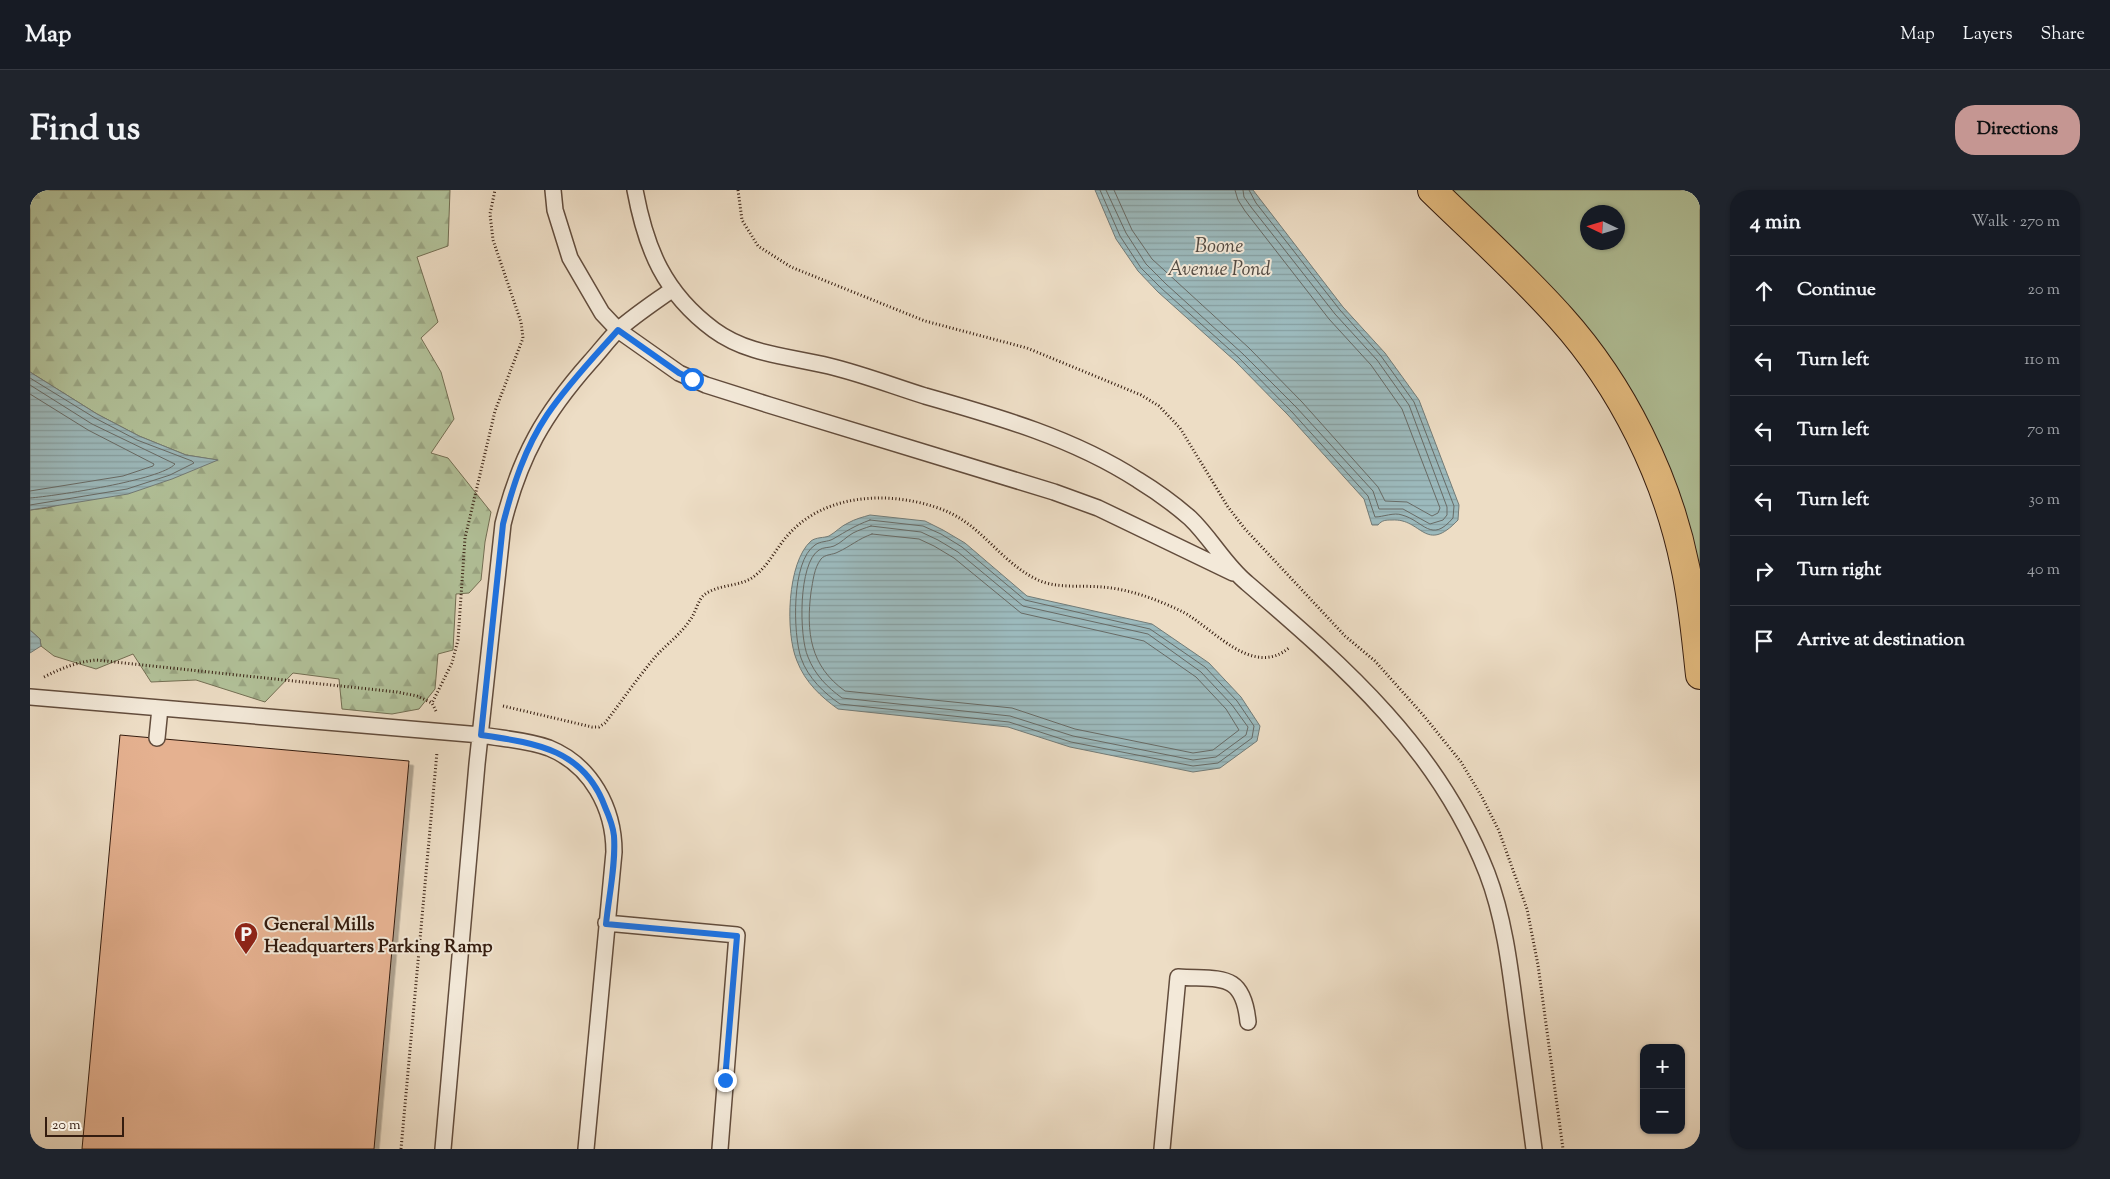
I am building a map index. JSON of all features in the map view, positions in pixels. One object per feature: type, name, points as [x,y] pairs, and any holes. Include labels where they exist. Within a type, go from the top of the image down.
[{"type":"highway","points":[[1432,190],[1536,290],[1562,318],[1606,376],[1628,415],[1645,448],[1674,523],[1685,565],[1700,675]]},
{"type":"lane","points":[[553,190],[555,210],[570,258],[602,314],[618,330],[679,373],[706,385],[1054,492],[1098,508],[1237,575]]},
{"type":"lane","points":[[635,190],[646,238],[659,270],[692,312],[716,331],[738,344],[768,355],[829,366],[996,416],[1085,450],[1139,480],[1191,519],[1237,575],[1305,634],[1395,722],[1429,764],[1451,799],[1488,875],[1510,968],[1534,1149]]},
{"type":"lane","points":[[443,1149],[481,735],[503,524],[511,491],[524,457],[547,415],[618,330],[673,289]]},
{"type":"lane","points":[[30,697],[481,735],[528,742],[563,755],[578,766],[601,796],[614,834],[614,852],[586,1149]]},
{"type":"lane","points":[[157,738],[160,708]]},
{"type":"lane","points":[[606,924],[737,936],[720,1149]]},
{"type":"lane","points":[[1162,1149],[1178,976],[1226,981],[1236,986],[1243,995],[1248,1022]]},
{"type":"path","points":[[432,703],[452,664],[458,640],[465,538],[495,411],[523,338],[521,322],[493,240],[490,214],[494,190]]},
{"type":"path","points":[[500,705],[576,724],[599,727],[606,723],[655,657],[692,618],[701,597],[709,591],[736,585],[757,574],[787,535],[821,510],[839,503],[864,499],[888,497],[913,501],[957,515],[972,525],[1025,573],[1039,580],[1053,584],[1103,587],[1129,591],[1158,601],[1197,620],[1238,652],[1256,656],[1274,656],[1286,650],[1305,634],[1323,612]]},
{"type":"path","points":[[37,677],[43,678],[63,667],[81,661],[96,660],[397,692],[417,696],[432,703],[437,712],[437,748],[400,1149]]},
{"type":"green space","points":[[30,190],[450,190],[448,246],[417,257],[438,322],[421,338],[441,372],[454,419],[431,453],[448,458],[491,512],[485,542],[481,580],[469,593],[456,594],[453,650],[438,654],[435,689],[419,709],[392,714],[342,709],[339,679],[293,673],[265,702],[196,680],[151,682],[133,654],[96,669],[54,656],[41,646],[40,639],[30,630],[30,510],[47,508],[217,460],[186,455],[139,436],[97,414],[30,372]]},
{"type":"green space","points":[[1449,190],[1700,190],[1700,600],[1668,473]]},
{"type":"water","name":"Boone Avenue Pond","points":[[1095,190],[1253,190],[1343,307],[1385,353],[1419,400],[1459,505],[1458,520],[1447,530],[1431,535],[1402,521],[1386,520],[1378,525],[1372,525],[1364,499],[1288,415],[1235,361],[1158,292],[1138,271],[1116,239]]},
{"type":"water","points":[[30,372],[97,414],[139,436],[186,455],[218,460],[172,479],[128,494],[30,510]]},
{"type":"water","points":[[870,515],[925,521],[943,530],[965,543],[1027,596],[1152,624],[1209,663],[1241,697],[1260,726],[1257,741],[1220,768],[1193,772],[1070,747],[1008,727],[838,709],[814,688],[800,669],[793,649],[790,598],[797,565],[803,551],[811,541],[829,536],[845,524]]},
{"type":"water","points":[[30,630],[40,639],[41,646],[30,653]]},
{"type":"building","name":"General Mills Headquarters Parking Ramp","points":[[120,735],[409,761],[374,1149],[82,1149]]},
{"type":"place","name":"General Mills Headquarters Parking Ramp","points":[[246,955]]},
{"type":"route","points":[[692,379],[679,373],[618,330],[547,415],[524,457],[511,491],[503,524],[481,735],[528,742],[547,748],[563,755],[578,766],[590,779],[601,796],[614,834],[614,852],[606,924],[737,936],[725,1080]]}]
